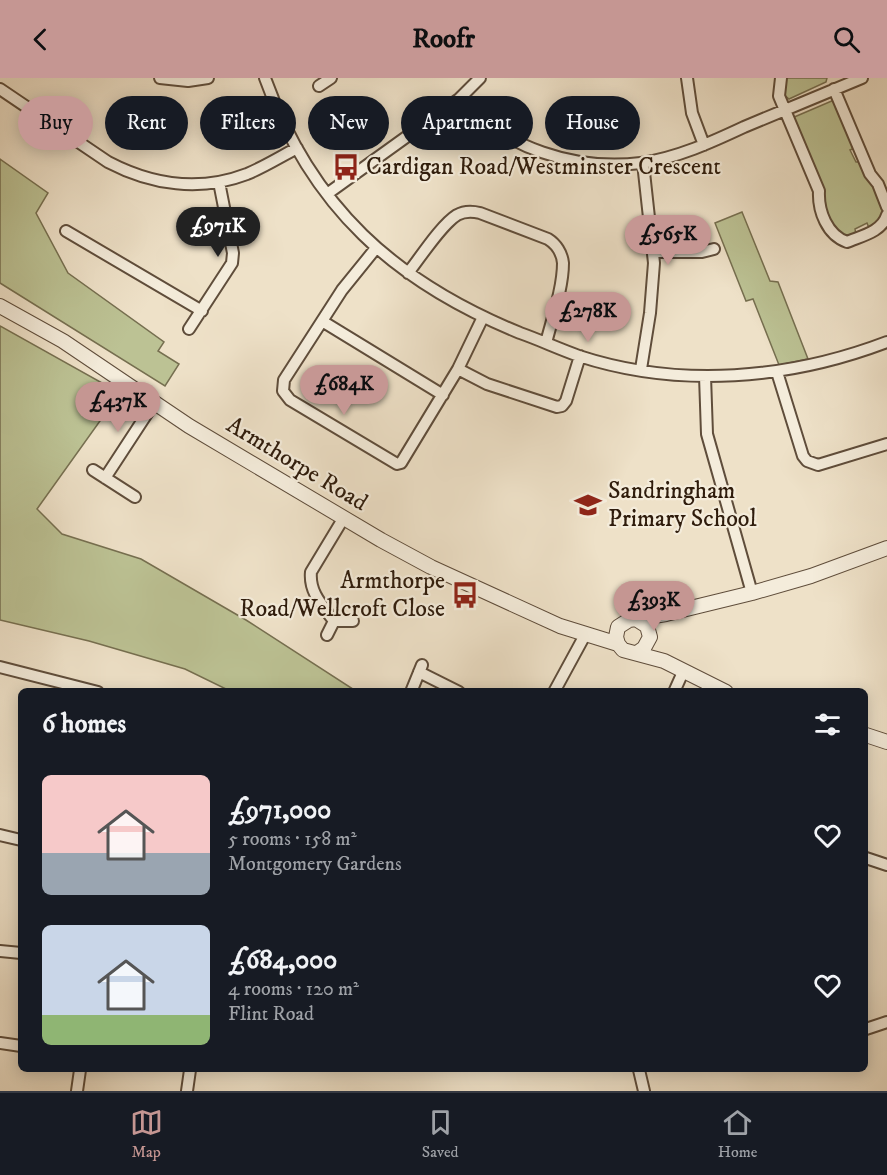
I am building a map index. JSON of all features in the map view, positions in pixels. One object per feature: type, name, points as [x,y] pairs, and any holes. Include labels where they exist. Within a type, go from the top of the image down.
[{"type":"street","points":[[160,78],[188,81],[208,78]]},
{"type":"street","points":[[266,78],[279,114],[297,148],[327,194],[344,215],[376,248],[408,273],[434,291],[483,318],[580,356],[676,375],[705,376],[777,372],[812,365],[887,342]]},
{"type":"street","points":[[319,86],[331,78]]},
{"type":"street","points":[[462,96],[480,78]]},
{"type":"street","points":[[687,78],[692,113],[704,145]]},
{"type":"street","points":[[781,78],[779,93],[819,191],[819,204],[829,230],[834,236],[847,242],[881,226],[887,215]]},
{"type":"street","points":[[533,149],[549,155],[593,164],[643,163],[704,145],[786,110],[834,85],[862,78]]},
{"type":"street","points":[[834,85],[870,174],[878,184],[887,207]]},
{"type":"street","points":[[0,89],[108,162],[126,171],[161,182],[187,185],[219,182],[249,173],[297,148]]},
{"type":"street","points":[[327,194],[401,141]]},
{"type":"street","points":[[641,369],[650,313],[653,252],[643,163]]},
{"type":"street","points":[[189,329],[232,263],[233,253],[219,182]]},
{"type":"street","points":[[408,273],[443,228],[457,215],[470,211],[548,239],[560,252],[563,263],[557,302],[546,343]]},
{"type":"street","points":[[66,231],[202,311]]},
{"type":"street","points":[[376,248],[342,290],[284,380],[283,391],[290,400],[397,464],[401,463],[458,369],[483,318]]},
{"type":"street","points":[[653,252],[702,252],[714,249]]},
{"type":"street","name":"Armthorpe Road","points":[[0,306],[63,341],[154,403],[343,519],[431,567],[560,626],[618,644]]},
{"type":"street","points":[[322,321],[443,395]]},
{"type":"street","points":[[458,369],[487,384],[562,406],[566,401],[580,356]]},
{"type":"street","points":[[777,372],[803,456],[807,461],[818,465],[887,444]]},
{"type":"street","points":[[705,376],[707,434],[752,593]]},
{"type":"street","points":[[105,478],[154,403]]},
{"type":"street","points":[[93,470],[135,497]]},
{"type":"street","points":[[334,621],[320,603],[310,580],[311,572],[343,519]]},
{"type":"street","points":[[556,688],[585,634],[618,627],[629,620],[666,614],[752,593],[811,576],[887,548]]},
{"type":"street","points":[[637,653],[644,648],[650,634],[666,614]]},
{"type":"street","points":[[636,619],[642,622],[664,661]]},
{"type":"street","points":[[334,621],[353,621]]},
{"type":"street","points":[[327,635],[334,621]]},
{"type":"street","points":[[618,627],[616,637],[623,650],[664,661],[717,688]]},
{"type":"street","points":[[0,667],[82,688]]},
{"type":"street","points":[[413,688],[421,668],[453,688]]},
{"type":"street","points":[[676,688],[683,672]]},
{"type":"street","points":[[868,736],[887,742]]},
{"type":"street","points":[[0,835],[18,839]]},
{"type":"street","points":[[868,859],[887,865]]},
{"type":"street","points":[[0,951],[18,953]]},
{"type":"street","points":[[868,1028],[887,1022]]},
{"type":"street","points":[[0,1043],[18,1046]]},
{"type":"street","points":[[77,1091],[80,1072]]},
{"type":"street","points":[[187,1091],[190,1072]]},
{"type":"street","points":[[639,1072],[644,1091]]},
{"type":"green space","points":[[784,78],[827,78],[826,82],[789,99],[782,93]]},
{"type":"green space","points":[[834,100],[855,148],[850,150],[856,162],[860,162],[876,188],[884,218],[869,228],[867,223],[855,229],[856,235],[849,238],[834,230],[792,118]]},
{"type":"green space","points":[[0,159],[48,193],[36,213],[68,273],[164,342],[158,351],[179,364],[165,386],[0,283]]},
{"type":"green space","points":[[742,212],[770,281],[778,282],[808,359],[779,365],[753,299],[746,301],[715,223]]},
{"type":"green space","points":[[0,326],[120,393],[37,509],[62,534],[141,559],[246,620],[351,688],[224,688],[185,669],[89,641],[0,620]]},
{"type":"place","name":"Cardigan Road/Westminster Crescent","points":[[346,167]]},
{"type":"place","name":"Sandringham Primary School","points":[[588,505]]},
{"type":"place","name":"Armthorpe Road/Wellcroft Close","points":[[465,595]]}]
